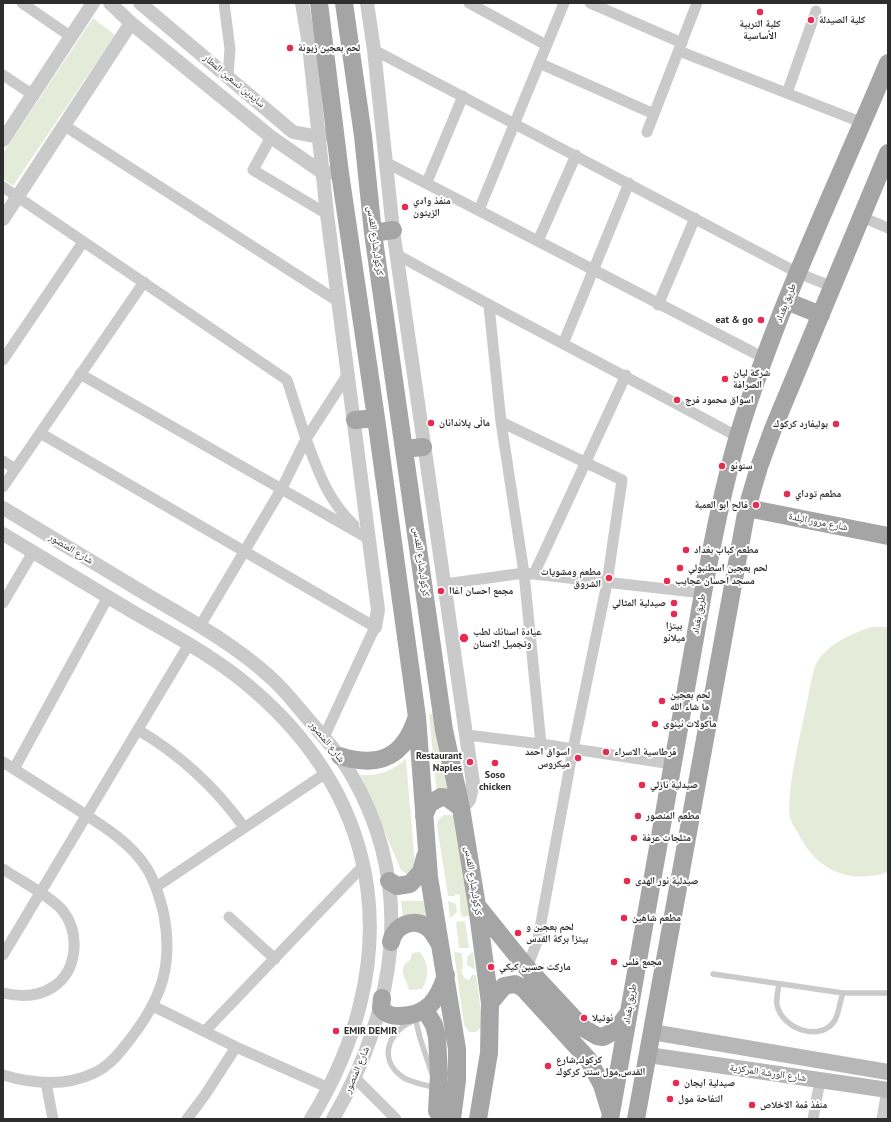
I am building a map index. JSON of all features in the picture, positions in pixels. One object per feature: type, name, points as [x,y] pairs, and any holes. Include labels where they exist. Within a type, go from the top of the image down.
[{"type":"main road","points":[[319,3],[327,134],[332,173],[376,418],[417,717],[426,854],[446,974],[457,1063],[456,1093],[452,1119]]},
{"type":"main road","name":"كركوك,شارع القدس","points":[[344,3],[363,136],[373,233],[444,730],[461,808],[477,906],[490,1003],[489,1053],[478,1119]]},
{"type":"main road","name":"طريق بغداد","points":[[610,1116],[702,593],[718,514],[738,437],[764,358],[786,301],[888,63]]},
{"type":"main road","points":[[636,1119],[748,508],[759,467],[773,429],[888,153]]},
{"type":"main road","points":[[373,233],[393,230]]},
{"type":"main road","points":[[786,301],[821,315]]},
{"type":"main road","points":[[355,420],[376,418]]},
{"type":"main road","points":[[404,449],[423,446]]},
{"type":"main road","name":"شارع مرور البلدة","points":[[748,508],[888,536]]},
{"type":"main road","points":[[340,756],[361,761],[385,759],[394,754],[404,743],[412,731],[417,717]]},
{"type":"main road","points":[[424,816],[429,804],[441,797],[448,798],[461,808]]},
{"type":"main road","points":[[389,881],[397,886],[410,884],[421,872],[426,854]]},
{"type":"main road","points":[[477,906],[527,968],[584,1028],[597,1036],[603,1037],[610,1034],[629,1013]]},
{"type":"main road","points":[[391,942],[392,937],[401,926],[415,923],[428,928],[441,947]]},
{"type":"main road","points":[[382,998],[381,1008],[388,1014],[399,1016],[419,1014],[438,995],[446,974]]},
{"type":"main road","points":[[490,1003],[498,991],[504,986],[515,984],[523,988],[588,1059],[602,1085],[610,1116]]},
{"type":"main road","points":[[419,1014],[434,1025],[437,1037],[437,1111],[443,1119]]},
{"type":"main road","name":"شارع الورشة المركزية","points":[[652,1032],[888,1072]]},
{"type":"main road","name":"شارع الورشة المركزية","points":[[648,1055],[888,1090]]},
{"type":"street","points":[[22,3],[70,36]]},
{"type":"street","points":[[3,140],[70,36],[94,3]]},
{"type":"street","points":[[110,3],[131,23],[271,137],[332,173],[327,214],[340,302],[378,610],[375,627],[324,737]]},
{"type":"street","name":"سايدين تسعين المطار","points":[[140,3],[293,132],[327,134]]},
{"type":"street","points":[[224,3],[230,49],[228,76]]},
{"type":"street","points":[[302,3],[327,134]]},
{"type":"street","points":[[367,3],[374,50],[396,254],[423,446],[467,735],[473,789],[469,800],[461,808]]},
{"type":"street","points":[[469,3],[546,45]]},
{"type":"street","points":[[479,210],[564,3]]},
{"type":"street","points":[[590,3],[680,47],[787,93],[863,122]]},
{"type":"street","points":[[647,132],[697,3]]},
{"type":"street","points":[[787,93],[816,11]]},
{"type":"street","points":[[3,219],[131,23]]},
{"type":"street","points":[[374,50],[514,122],[798,273],[833,287]]},
{"type":"street","points":[[186,68],[199,52]]},
{"type":"street","points":[[539,64],[654,114]]},
{"type":"street","points":[[3,75],[33,95]]},
{"type":"street","points":[[427,182],[463,96]]},
{"type":"street","points":[[65,126],[340,302]]},
{"type":"street","points":[[271,137],[253,170],[327,214]]},
{"type":"street","points":[[538,241],[576,155]]},
{"type":"street","points":[[385,162],[427,182],[658,305],[764,358]]},
{"type":"street","points":[[563,344],[629,183]]},
{"type":"street","points":[[3,187],[287,380],[322,482],[331,499],[343,515],[369,539]]},
{"type":"street","points":[[862,217],[888,228]]},
{"type":"street","points":[[658,305],[696,218]]},
{"type":"street","points":[[3,360],[83,242]]},
{"type":"street","points":[[396,254],[489,306],[626,375],[738,437]]},
{"type":"street","points":[[3,487],[144,282]]},
{"type":"street","points":[[489,306],[501,422],[529,573],[541,744]]},
{"type":"street","points":[[80,374],[369,539]]},
{"type":"street","points":[[200,626],[282,488],[306,439],[348,374]]},
{"type":"street","points":[[529,573],[585,463],[626,375]]},
{"type":"street","points":[[501,422],[622,480],[607,583],[573,749],[538,939],[527,968]]},
{"type":"street","points":[[40,433],[375,627]]},
{"type":"street","points":[[3,461],[15,469]]},
{"type":"street","name":"شارع المنصور","points":[[3,508],[200,626],[231,647],[271,678],[340,756],[355,781],[370,812],[389,881],[392,907],[391,942],[382,998],[364,1055],[333,1119]]},
{"type":"street","name":"شارع المنصور","points":[[3,534],[108,598],[189,644],[251,688],[295,732],[326,773],[340,796],[359,843],[370,896],[371,926],[366,980],[358,1012],[347,1045],[329,1088],[311,1119]]},
{"type":"street","points":[[60,568],[71,549]]},
{"type":"street","points":[[3,604],[33,552]]},
{"type":"street","points":[[445,584],[529,573],[702,593]]},
{"type":"street","points":[[14,769],[108,598]]},
{"type":"street","points":[[3,955],[189,644]]},
{"type":"street","points":[[138,730],[169,749],[197,772],[222,798],[244,827]]},
{"type":"street","points":[[467,735],[541,744],[672,764]]},
{"type":"street","points":[[3,762],[87,815],[125,843],[146,866],[156,887],[165,924],[168,950],[164,977],[153,1006],[135,1034],[109,1064],[95,1073],[65,1082],[46,1083],[19,1080],[3,1075]]},
{"type":"street","points":[[156,887],[326,773]]},
{"type":"street","points":[[205,1031],[364,865]]},
{"type":"street","points":[[3,869],[59,907],[70,922],[75,945],[72,958],[64,975],[53,987],[28,996],[3,993]]},
{"type":"street","points":[[229,916],[275,959]]},
{"type":"street","points":[[153,1006],[236,1047],[329,1088]]},
{"type":"street","points":[[187,1119],[205,1095],[236,1047]]},
{"type":"street","points":[[354,1077],[396,1119]]},
{"type":"street","points":[[813,1119],[820,1080]]},
{"type":"street","points":[[46,1083],[53,1119]]},
{"type":"street","points":[[882,1119],[888,1090]]},
{"type":"lane","points":[[713,974],[843,993],[888,993]]},
{"type":"lane","points":[[779,984],[777,1005],[784,1019],[796,1029],[812,1032],[828,1027],[835,1020],[843,993]]},
{"type":"lane","points":[[419,1014],[392,1035],[389,1042],[389,1056],[396,1071],[404,1078],[438,1089]]},
{"type":"green space","points":[[93,18],[115,35],[13,186],[3,179],[3,153]]},
{"type":"green space","points":[[872,627],[888,627],[888,872],[874,876],[860,877],[835,871],[814,857],[805,846],[792,823],[789,807],[797,750],[815,666],[822,655],[834,644]]},
{"type":"green space","points":[[429,714],[438,714],[450,793],[437,796]]},
{"type":"green space","points":[[406,759],[415,865],[409,873],[406,874],[401,870],[360,775],[373,775],[385,772],[396,767]]},
{"type":"green space","points":[[444,815],[452,815],[455,817],[469,898],[469,916],[462,917],[460,910],[460,895],[456,894],[454,896],[448,896],[437,826],[438,820]]},
{"type":"green space","points":[[401,901],[427,901],[428,918],[403,919]]},
{"type":"green space","points":[[448,901],[456,904],[457,912],[450,918]]},
{"type":"green space","points":[[465,921],[469,948],[459,948],[456,922]]},
{"type":"green space","points":[[420,952],[427,965],[425,984],[422,989],[410,990],[404,975],[403,967],[410,960],[412,953]]},
{"type":"green space","points":[[454,952],[462,953],[463,969],[461,970],[464,978],[469,980],[472,975],[476,975],[483,1026],[476,1032],[469,1032],[464,1025]]},
{"type":"green space","points":[[472,952],[475,970],[467,965],[467,957]]},
{"type":"place","name":"كلية التربية الأساسية","points":[[760,12]]},
{"type":"place","name":"كلية الصيدلة","points":[[811,20]]},
{"type":"place","name":"لحم بعجين زيونة","points":[[290,48]]},
{"type":"place","name":"منفذ وادي الزيتون","points":[[405,207]]},
{"type":"place","name":"eat & go","points":[[761,320]]},
{"type":"place","name":"شركة ليان الصرافة","points":[[725,379]]},
{"type":"place","name":"اسواق محمود فرج","points":[[677,400]]},
{"type":"place","name":"ماڵی پلاندانان","points":[[431,423]]},
{"type":"place","name":"بوليفارد كركوك","points":[[836,424]]},
{"type":"place","name":"سنونو","points":[[722,466]]},
{"type":"place","name":"مطعم توداي","points":[[787,494]]},
{"type":"place","name":"فالح ابو العمبة","points":[[756,505]]},
{"type":"place","name":"مطعم كباب بغداد","points":[[686,550]]},
{"type":"place","name":"لحم بعجين اسطنبولي","points":[[680,568]]},
{"type":"place","name":"مطعم ومشويات الشروق","points":[[609,578]]},
{"type":"place","name":"مسجد احسان عجايب","points":[[667,581]]},
{"type":"place","name":"مجمع احسان اغاا","points":[[441,591]]},
{"type":"place","name":"صيدلية المثالي","points":[[674,603]]},
{"type":"place","name":"بيتزا ميلانو","points":[[674,614]]},
{"type":"place","name":"عيادة اسنانك لطب وتجميل الاسنان","points":[[464,638]]},
{"type":"place","name":"لحم بعجين ما شاء الله","points":[[662,701]]},
{"type":"place","name":"مأكولات نينوى","points":[[655,724]]},
{"type":"place","name":"قرطاسية الاسراء","points":[[606,752]]},
{"type":"place","name":"اسواق احمد ميكروس","points":[[578,758]]},
{"type":"place","name":"Restaurant Naples","points":[[470,762]]},
{"type":"place","name":"Soso chicken","points":[[495,763]]},
{"type":"place","name":"صيدلية نازلي","points":[[642,785]]},
{"type":"place","name":"مطعم المنصور","points":[[638,816]]},
{"type":"place","name":"مثلجات عرفة","points":[[634,838]]},
{"type":"place","name":"صيدلية نور الهدى","points":[[627,881]]},
{"type":"place","name":"مطعم شاهين","points":[[624,918]]},
{"type":"place","name":"لحم بعجين و بيتزا بركة القدس","points":[[518,933]]},
{"type":"place","name":"مجمع فلس","points":[[614,962]]},
{"type":"place","name":"ماركت حسين كيكي","points":[[491,967]]},
{"type":"place","name":"نوتيلا","points":[[584,1018]]},
{"type":"place","name":"EMIR DEMIR","points":[[336,1031]]},
{"type":"place","name":"كركوك,شارع القدس,مول سنتر كركوك","points":[[548,1066]]},
{"type":"place","name":"صيدلية ايجان","points":[[676,1083]]},
{"type":"place","name":"التفاحة مول","points":[[670,1099]]},
{"type":"place","name":"منفذ قمة الاخلاص","points":[[752,1105]]}]
